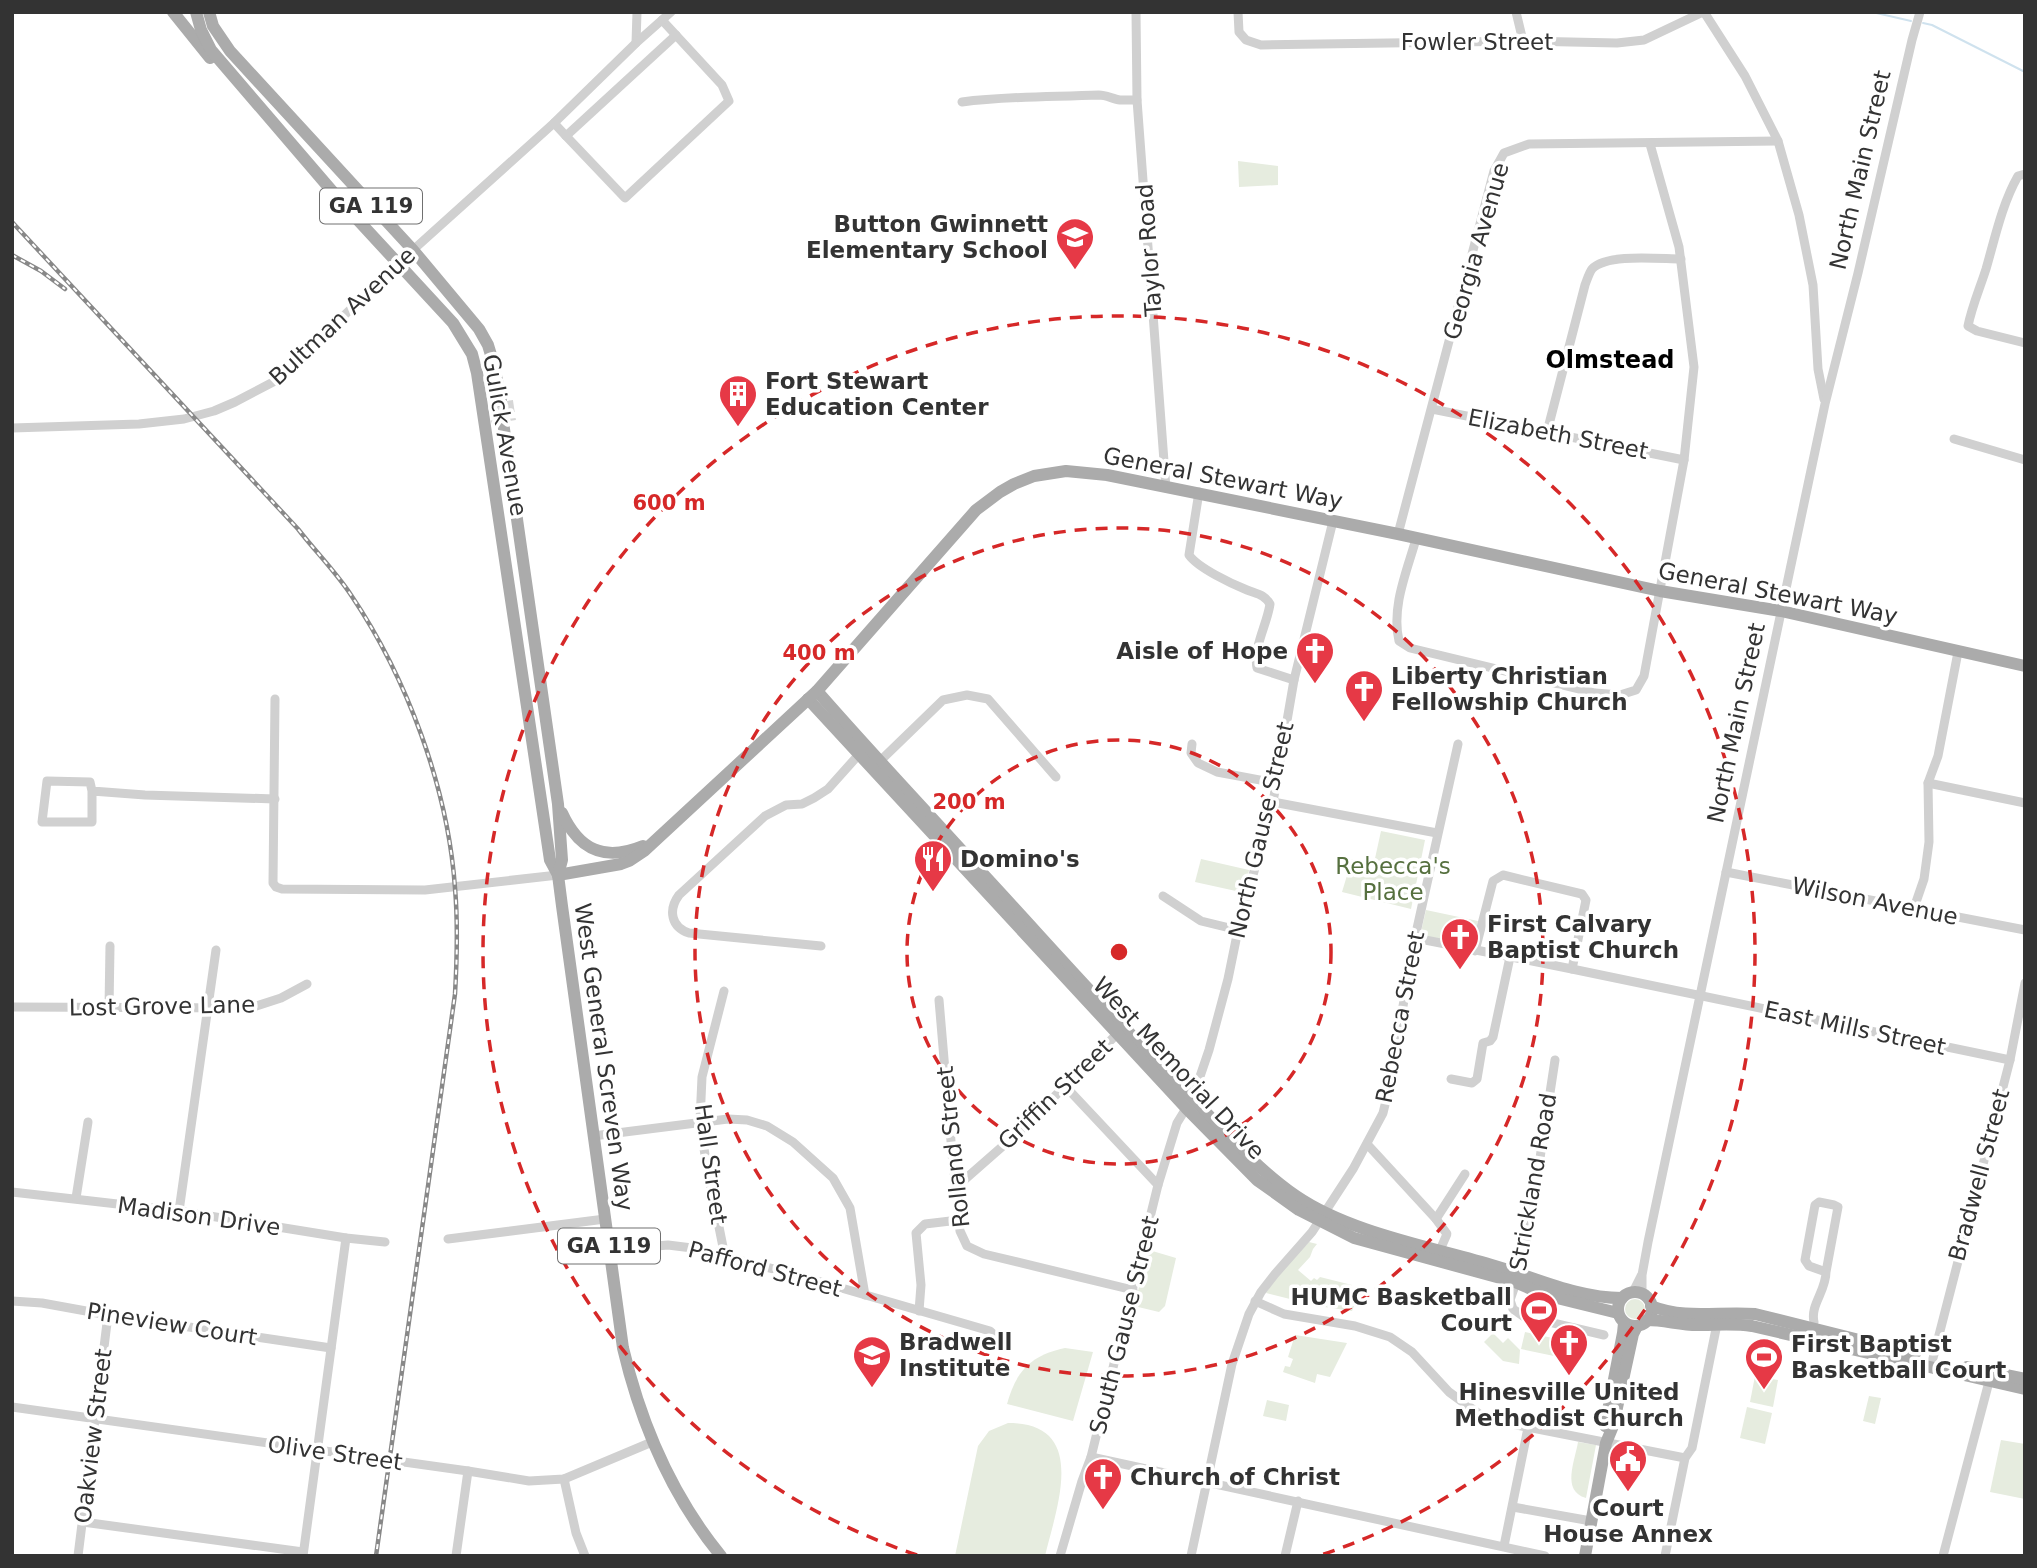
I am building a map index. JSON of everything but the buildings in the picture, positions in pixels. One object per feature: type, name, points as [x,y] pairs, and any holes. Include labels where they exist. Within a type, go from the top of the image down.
[{"type":"main road","points":[[173,12],[208,57],[247,99],[265,112]]},
{"type":"main road","name":"Gulick Avenue","points":[[196,12],[211,50],[344,205],[453,323],[472,354],[550,860],[558,875]]},
{"type":"main road","name":"GA 119","points":[[209,12],[213,26],[243,67],[413,250],[479,329],[488,345],[500,399]]},
{"type":"main road","name":"GA 119","points":[[504,422],[558,804],[562,860],[558,875]]},
{"type":"main road","name":"General Stewart Way","points":[[558,875],[629,861],[656,841],[813,695],[976,510],[1007,488],[1034,476],[1066,471],[1107,475],[1199,492],[1660,591],[1781,611],[2025,666]]},
{"type":"main road","name":"West Memorial Drive","points":[[813,695],[862,751],[1190,1102],[1296,1196],[1319,1222],[1354,1238],[1571,1291],[1608,1298],[1632,1295]]},
{"type":"main road","points":[[526,700],[543,698]]},
{"type":"main road","points":[[558,804],[568,827],[577,838],[595,850],[611,854],[626,853],[656,841]]},
{"type":"main road","name":"West General Screven Way","points":[[558,875],[623,1348],[635,1395],[652,1442],[685,1506],[721,1556]]},
{"type":"main road","name":"West Memorial Drive","points":[[1319,1222],[1371,1231],[1440,1250],[1517,1278],[1538,1292],[1631,1321],[1662,1320],[1688,1325],[1736,1323],[1932,1362]]},
{"type":"main road","points":[[1585,1556],[1606,1443],[1605,1426],[1623,1333],[1631,1321],[1651,1312],[1648,1299],[1632,1295],[1618,1303],[1631,1321]]},
{"type":"main road","points":[[1651,1306],[1683,1314],[1738,1312],[1813,1325],[1932,1362],[1991,1376],[2025,1389]]},
{"type":"main road","points":[[1991,1376],[2025,1379]]},
{"type":"street","points":[[636,43],[637,12]]},
{"type":"street","name":"Bultman Avenue","points":[[12,428],[160,422],[195,417],[235,402],[275,381],[671,12]]},
{"type":"street","name":"Taylor Road","points":[[1136,12],[1137,100],[1166,488]]},
{"type":"street","name":"Fowler Street","points":[[1238,12],[1239,32],[1246,40],[1261,45],[1523,41],[1617,43],[1644,40],[1703,12]]},
{"type":"street","points":[[1516,12],[1523,41]]},
{"type":"street","points":[[1703,12],[1745,76],[1777,141],[1799,215],[1814,285],[1818,369],[1825,404]]},
{"type":"street","name":"North Main Street","points":[[1632,1295],[1642,1275],[1825,404],[1919,15]]},
{"type":"street","points":[[554,123],[625,198],[729,101],[722,85],[663,20]]},
{"type":"street","points":[[566,136],[676,35]]},
{"type":"street","points":[[962,102],[1007,96],[1048,95],[1101,95],[1119,100],[1137,100]]},
{"type":"street","name":"Georgia Avenue","points":[[1398,534],[1494,172],[1504,153],[1529,144],[1777,141]]},
{"type":"street","points":[[1416,539],[1396,608],[1399,641],[1410,648],[1595,694],[1620,695],[1636,690],[1644,676],[1684,460],[1694,367],[1681,259],[1650,144]]},
{"type":"street","points":[[2021,175],[2010,190],[1968,326],[1977,331],[2025,343]]},
{"type":"street","points":[[1547,432],[1591,270],[1602,263],[1618,260],[1681,259]]},
{"type":"street","name":"Elizabeth Street","points":[[1432,409],[1684,460]]},
{"type":"street","points":[[1954,439],[2025,460]]},
{"type":"street","points":[[1199,492],[1189,555],[1218,575],[1267,599],[1270,604],[1268,621],[1257,652],[1257,668],[1294,680]]},
{"type":"street","name":"North Gause Street","points":[[1190,1102],[1209,1050],[1273,802],[1294,680],[1333,522]]},
{"type":"street","points":[[1914,908],[1924,879],[1929,842],[1928,783],[1938,755],[1958,652]]},
{"type":"street","points":[[875,765],[943,700],[967,695],[988,699],[1056,777]]},
{"type":"street","points":[[275,699],[273,883],[276,887],[425,890],[558,875]]},
{"type":"street","points":[[1192,744],[1191,753],[1198,763],[1217,772],[1276,783]]},
{"type":"street","name":"Rebecca Street","points":[[1191,1556],[1232,1364],[1255,1301],[1319,1222],[1353,1169],[1383,1112],[1415,938],[1458,744]]},
{"type":"street","points":[[821,946],[689,933],[675,925],[673,906],[679,895],[765,816],[786,806],[802,804],[828,789],[862,751]]},
{"type":"street","points":[[47,780],[90,782],[92,791],[92,822],[42,822],[47,780]]},
{"type":"street","points":[[1928,783],[2025,803]]},
{"type":"street","points":[[92,791],[275,799]]},
{"type":"street","points":[[1273,802],[1437,834]]},
{"type":"street","name":"Wilson Avenue","points":[[1726,872],[2025,930]]},
{"type":"street","points":[[1475,951],[1493,881],[1503,875],[1582,894],[1586,900],[1572,969]]},
{"type":"street","points":[[1163,896],[1200,921],[1238,930]]},
{"type":"street","name":"East Mills Street","points":[[1415,938],[2010,1060]]},
{"type":"street","points":[[110,946],[110,1008]]},
{"type":"street","points":[[179,1210],[216,950]]},
{"type":"street","points":[[1451,1079],[1472,1083],[1477,1079],[1483,1043],[1493,1037],[1510,957]]},
{"type":"street","name":"Lost Grove Lane","points":[[12,1007],[250,1008],[281,998],[307,984]]},
{"type":"street","name":"Bradwell Street","points":[[1932,1362],[2010,1060],[2025,984]]},
{"type":"street","name":"Hall Street","points":[[724,991],[702,1077],[700,1121],[725,1256]]},
{"type":"street","name":"Rolland Street","points":[[939,1000],[958,1220],[967,1246],[977,1252],[1133,1290]]},
{"type":"street","name":"Griffin Street","points":[[955,1188],[1021,1130],[1121,1030]]},
{"type":"street","name":"Strickland Road","points":[[1555,1059],[1531,1217],[1510,1304],[1523,1316],[1604,1335]]},
{"type":"street","points":[[1066,1087],[1158,1185]]},
{"type":"street","name":"South Gause Street","points":[[1060,1556],[1091,1457],[1158,1185],[1174,1132],[1190,1102]]},
{"type":"street","points":[[593,1136],[728,1118],[767,1126],[793,1142],[833,1178],[850,1208],[865,1295]]},
{"type":"street","points":[[76,1198],[88,1122]]},
{"type":"street","points":[[1367,1144],[1447,1234],[1440,1250]]},
{"type":"street","points":[[1436,1219],[1465,1174]]},
{"type":"street","name":"Madison Drive","points":[[12,1192],[179,1210],[385,1242]]},
{"type":"street","points":[[1813,1325],[1821,1306],[1819,1299],[1826,1282],[1838,1207],[1819,1202],[1815,1205],[1805,1259],[1809,1266],[1826,1272]]},
{"type":"street","points":[[448,1239],[605,1219]]},
{"type":"street","points":[[919,1311],[921,1285],[916,1233],[925,1224],[958,1220]]},
{"type":"street","points":[[83,1522],[303,1554],[346,1238]]},
{"type":"street","name":"Pafford Street","points":[[609,1251],[668,1245],[725,1256],[990,1331],[1003,1343]]},
{"type":"street","name":"Pineview Court","points":[[12,1301],[42,1303],[331,1348]]},
{"type":"street","points":[[1255,1301],[1284,1314],[1355,1326],[1390,1337],[1412,1352],[1449,1392],[1480,1415],[1501,1423],[1685,1458]]},
{"type":"street","name":"Oakview Street","points":[[78,1556],[108,1315]]},
{"type":"street","points":[[1665,1556],[1685,1458],[1692,1448],[1717,1324]]},
{"type":"street","points":[[1943,1556],[1991,1376]]},
{"type":"street","name":"Olive Street","points":[[12,1407],[529,1481],[564,1479],[652,1442]]},
{"type":"street","points":[[1504,1546],[1528,1428]]},
{"type":"street","points":[[1091,1457],[1545,1556]]},
{"type":"street","points":[[456,1556],[468,1471]]},
{"type":"street","points":[[564,1479],[576,1533],[585,1556]]},
{"type":"street","points":[[1285,1556],[1298,1501]]},
{"type":"street","points":[[1513,1507],[1591,1521]]},
{"type":"green space","points":[[1238,161],[1278,166],[1278,185],[1239,187]]},
{"type":"green space","name":"Rebecca's Place","points":[[1381,831],[1425,840],[1411,909],[1342,892],[1352,859],[1374,863]]},
{"type":"green space","points":[[1201,859],[1249,870],[1245,893],[1195,882]]},
{"type":"green space","points":[[1426,910],[1478,921],[1473,947],[1420,936]]},
{"type":"green space","points":[[1309,1242],[1317,1244],[1298,1270],[1311,1281],[1320,1277],[1352,1285],[1347,1304],[1354,1306],[1352,1311],[1266,1293],[1280,1272]]},
{"type":"green space","points":[[1149,1250],[1176,1258],[1165,1306],[1159,1312],[1134,1306]]},
{"type":"green space","points":[[1635,1299],[1642,1302],[1645,1309],[1642,1316],[1635,1319],[1628,1316],[1625,1309],[1628,1302]]},
{"type":"green space","name":"HUMC Basketball Court","points":[[1525,1332],[1557,1339],[1558,1335],[1567,1337],[1564,1352],[1555,1352],[1554,1356],[1521,1349]]},
{"type":"green space","points":[[1493,1333],[1503,1343],[1508,1338],[1520,1350],[1519,1364],[1503,1361],[1484,1342]]},
{"type":"green space","points":[[1295,1335],[1347,1343],[1330,1377],[1317,1374],[1315,1383],[1283,1372],[1285,1366],[1290,1367],[1293,1359],[1288,1357]]},
{"type":"green space","points":[[1065,1348],[1093,1352],[1073,1421],[1007,1404],[1015,1382],[1027,1366],[1043,1355]]},
{"type":"green space","name":"First Baptist Basketball Court","points":[[1755,1376],[1778,1380],[1773,1407],[1750,1402]]},
{"type":"green space","points":[[1869,1396],[1881,1398],[1875,1424],[1863,1421]]},
{"type":"green space","points":[[1267,1400],[1289,1405],[1286,1421],[1263,1416]]},
{"type":"green space","points":[[1747,1407],[1772,1413],[1765,1444],[1740,1438]]},
{"type":"green space","points":[[1008,1423],[1033,1427],[1050,1437],[1058,1452],[1060,1492],[1045,1556],[955,1556],[978,1446],[989,1431]]},
{"type":"green space","points":[[2001,1440],[2025,1444],[2025,1499],[1990,1492]]},
{"type":"green space","points":[[1578,1442],[1596,1445],[1586,1498],[1578,1494],[1572,1482],[1571,1474]]},
{"type":"waterway","points":[[1872,12],[1911,21]]},
{"type":"waterway","points":[[1923,23],[2025,72]]},
{"type":"tunnel","points":[[507,401],[510,421]]},
{"type":"tunnel","points":[[495,402],[497,423]]},
{"type":"railway","points":[[12,222],[298,529],[338,578],[371,627],[390,662],[407,698],[434,773],[451,850],[455,888],[455,994],[376,1556]]},
{"type":"railway","points":[[12,255],[41,271],[65,289]]},
{"type":"place","name":"Button Gwinnett Elementary School","points":[[1075,271]]},
{"type":"place","name":"Fort Stewart Education Center","points":[[738,428]]},
{"type":"place","name":"Aisle of Hope","points":[[1315,685]]},
{"type":"place","name":"Liberty Christian Fellowship Church","points":[[1364,723]]},
{"type":"place","name":"Domino's","points":[[933,893]]},
{"type":"place","name":"First Calvary Baptist Church","points":[[1460,971]]},
{"type":"place","name":"HUMC Basketball Court","points":[[1539,1344]]},
{"type":"place","name":"Hinesville United Methodist Church","points":[[1569,1377]]},
{"type":"place","name":"Bradwell Institute","points":[[872,1389]]},
{"type":"place","name":"First Baptist Basketball Court","points":[[1764,1391]]},
{"type":"place","name":"Court House Annex","points":[[1628,1493]]},
{"type":"place","name":"Church of Christ","points":[[1103,1511]]},
{"type":"district","name":"Olmstead","points":[[1610,360]]}]
